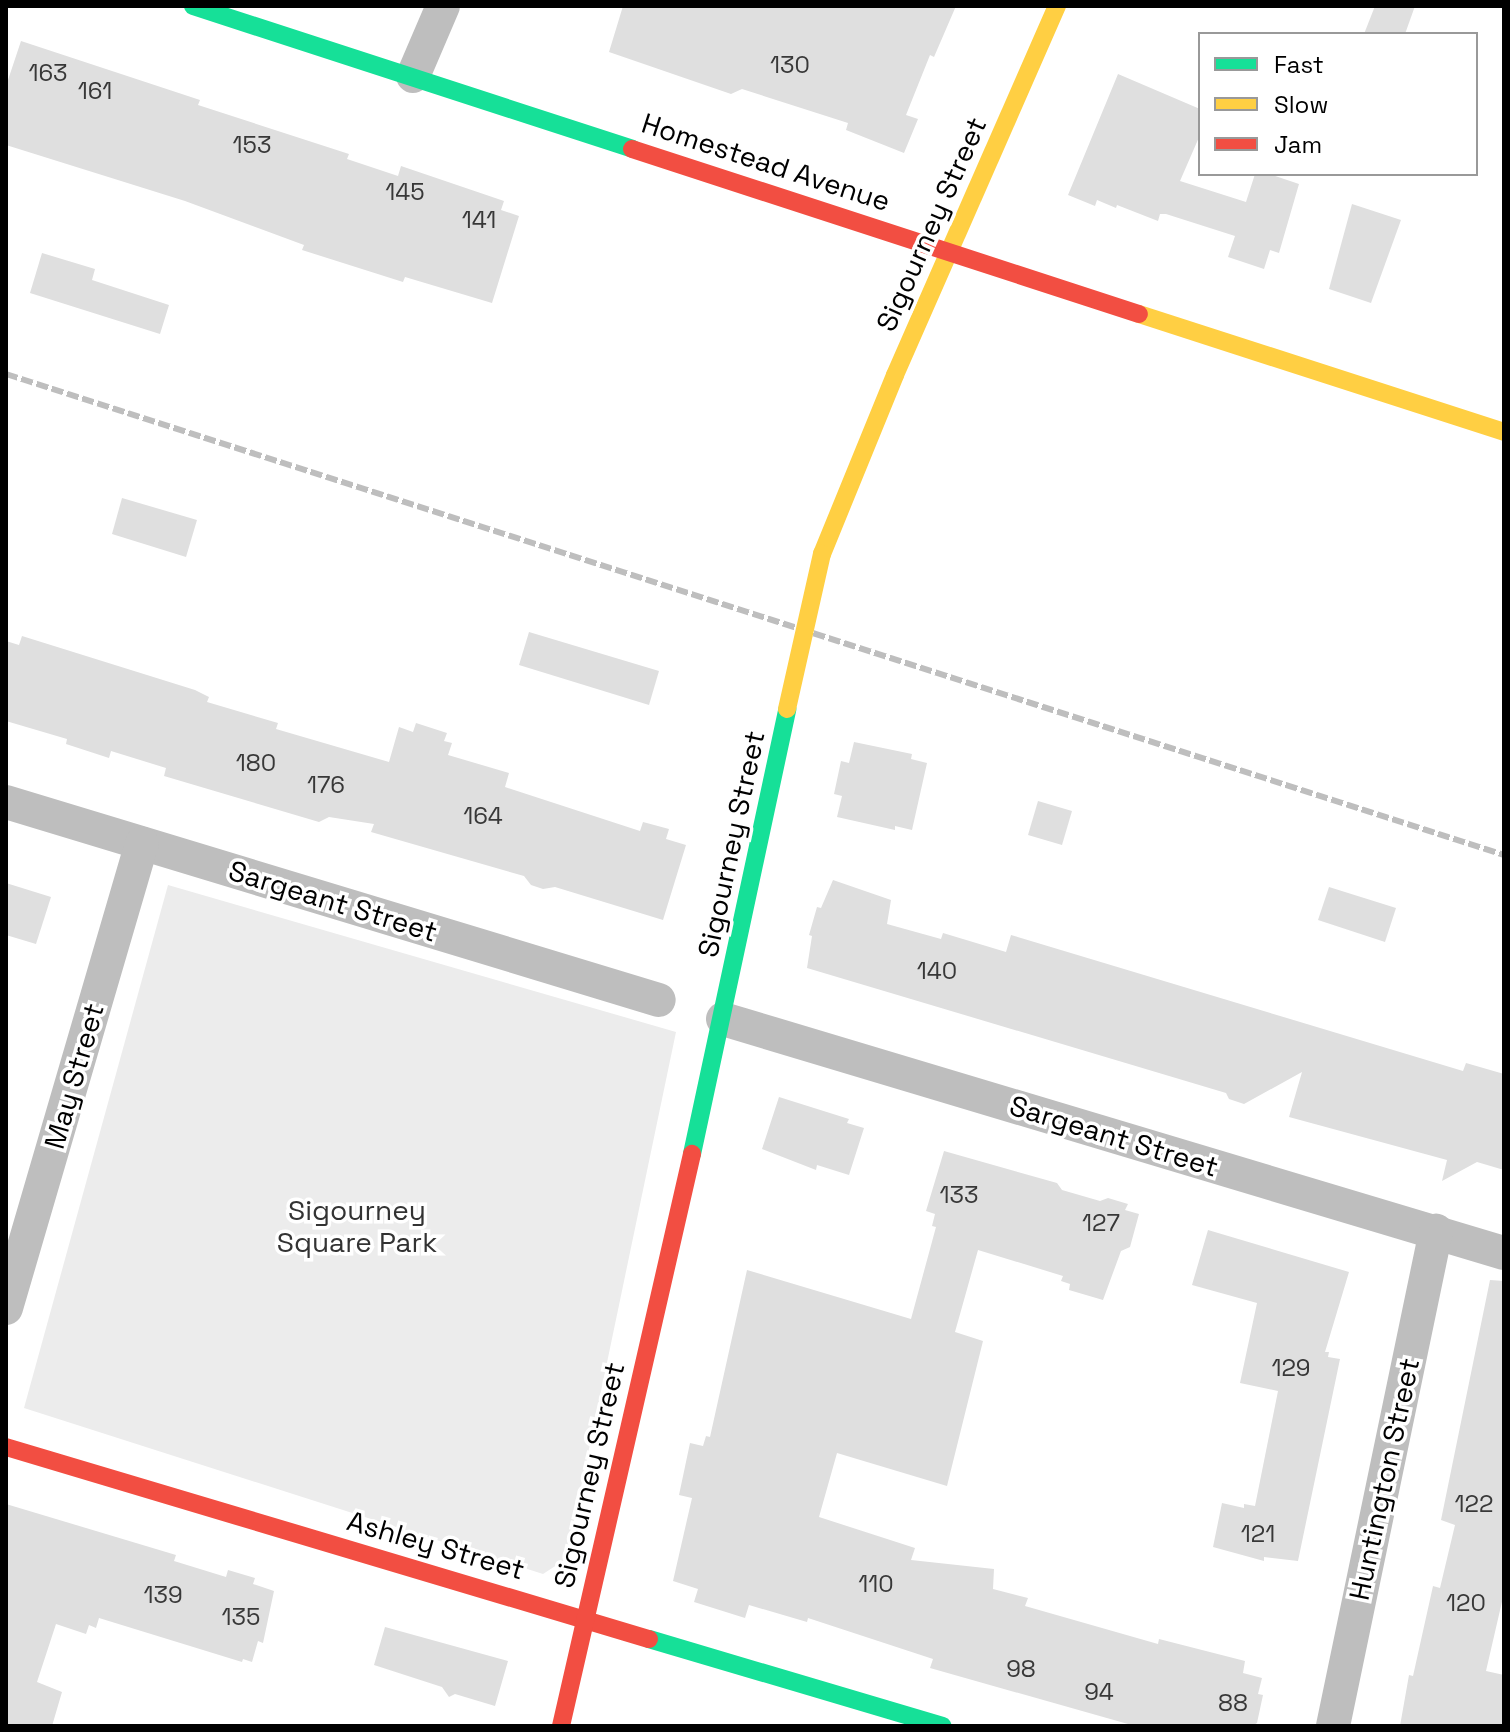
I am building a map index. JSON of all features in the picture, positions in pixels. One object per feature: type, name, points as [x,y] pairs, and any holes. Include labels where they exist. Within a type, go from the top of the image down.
[{"type":"main road","name":"Homestead Avenue","points":[[193,6],[1504,432]]},
{"type":"main road","name":"Sigourney Street","points":[[561,1726],[723,1019],[822,554],[895,375],[1057,6]]},
{"type":"main road","name":"Ashley Street","points":[[6,1447],[585,1617],[942,1726]]},
{"type":"street","points":[[413,76],[443,6]]},
{"type":"street","name":"Sargeant Street","points":[[6,802],[659,1000]]},
{"type":"street","name":"May Street","points":[[6,1308],[142,843]]},
{"type":"street","name":"Sargeant Street","points":[[723,1019],[1504,1253]]},
{"type":"street","name":"Huntington Street","points":[[1333,1726],[1436,1231]]},
{"type":"green space","name":"Sigourney Square Park","points":[[168,885],[676,1032],[566,1559],[543,1574],[24,1408]]},
{"type":"building","points":[[623,6],[956,6],[934,57],[930,55],[906,115],[918,119],[904,153],[846,130],[848,123],[742,89],[731,94],[609,52]]},
{"type":"building","points":[[1375,6],[1415,6],[1406,32],[1365,32]]},
{"type":"building","points":[[21,41],[200,100],[198,105],[349,154],[347,159],[398,176],[401,166],[504,201],[501,210],[519,216],[492,303],[405,277],[403,282],[302,250],[304,245],[185,201],[6,145],[6,86]]},
{"type":"building","points":[[1118,74],[1198,108],[1198,140],[1180,181],[1246,202],[1254,176],[1275,176],[1299,184],[1279,253],[1270,250],[1264,269],[1228,257],[1235,236],[1166,214],[1160,214],[1158,221],[1117,205],[1116,208],[1097,200],[1095,206],[1068,195]]},
{"type":"building","points":[[1352,204],[1401,220],[1371,303],[1329,289]]},
{"type":"building","points":[[42,253],[95,269],[92,280],[169,305],[160,334],[30,293]]},
{"type":"building","points":[[122,498],[197,520],[186,557],[112,534]]},
{"type":"building","points":[[529,632],[659,671],[649,705],[519,665]]},
{"type":"building","points":[[22,636],[195,690],[209,697],[207,702],[278,723],[276,729],[389,762],[399,727],[413,732],[416,723],[447,733],[444,741],[452,743],[448,755],[509,773],[505,787],[640,831],[643,822],[669,829],[666,839],[686,845],[663,920],[555,887],[543,889],[531,885],[524,876],[371,832],[374,824],[329,817],[319,822],[164,776],[166,768],[111,751],[109,758],[66,744],[67,739],[6,721],[6,641],[19,645]]},
{"type":"building","points":[[854,742],[912,754],[911,759],[927,763],[912,830],[895,826],[895,830],[837,817],[842,796],[834,794],[841,761],[849,763]]},
{"type":"building","points":[[1038,801],[1072,811],[1062,845],[1028,835]]},
{"type":"building","points":[[833,880],[891,900],[887,924],[941,939],[943,933],[1006,952],[1011,935],[1463,1071],[1466,1063],[1504,1074],[1504,1170],[1477,1162],[1442,1181],[1447,1160],[1289,1117],[1302,1072],[1244,1104],[1229,1099],[1226,1093],[807,968],[812,936],[809,935],[817,907],[821,908]]},
{"type":"building","points":[[6,883],[51,897],[36,944],[6,935]]},
{"type":"building","points":[[1329,887],[1396,908],[1385,942],[1318,920]]},
{"type":"building","points":[[779,1097],[849,1119],[847,1123],[864,1128],[849,1175],[817,1165],[816,1170],[762,1149]]},
{"type":"building","points":[[944,1151],[1057,1183],[1062,1190],[1100,1201],[1108,1198],[1128,1204],[1125,1210],[1139,1214],[1130,1247],[1121,1251],[1103,1300],[1069,1290],[1070,1284],[1061,1281],[1063,1276],[978,1250],[955,1332],[983,1341],[947,1486],[837,1453],[819,1517],[915,1548],[911,1560],[994,1569],[993,1589],[1028,1598],[1025,1606],[1158,1644],[1159,1639],[1245,1661],[1243,1673],[1262,1678],[1258,1694],[1263,1695],[1257,1723],[1252,1726],[1135,1726],[930,1668],[933,1659],[808,1618],[807,1622],[749,1605],[745,1618],[694,1602],[698,1589],[673,1581],[692,1498],[679,1495],[690,1443],[703,1446],[706,1436],[710,1437],[747,1270],[911,1319],[936,1227],[932,1226],[935,1214],[926,1211]]},
{"type":"building","points":[[1208,1230],[1349,1272],[1325,1352],[1329,1352],[1328,1357],[1340,1359],[1298,1561],[1264,1557],[1264,1561],[1213,1547],[1222,1503],[1244,1508],[1244,1504],[1255,1506],[1278,1391],[1240,1383],[1257,1303],[1192,1285]]},
{"type":"building","points":[[1490,1280],[1504,1281],[1504,1593],[1486,1671],[1504,1675],[1504,1726],[1400,1726],[1409,1675],[1413,1676],[1433,1586],[1440,1588],[1455,1525],[1441,1520]]},
{"type":"building","points":[[6,1504],[176,1555],[174,1561],[226,1577],[228,1570],[255,1578],[253,1584],[274,1591],[263,1643],[258,1641],[252,1662],[243,1659],[242,1662],[99,1618],[96,1628],[89,1625],[86,1634],[56,1624],[37,1682],[62,1692],[52,1726],[6,1726]]},
{"type":"building","points":[[385,1627],[508,1661],[495,1706],[455,1694],[449,1697],[442,1687],[374,1665]]},
{"type":"railway","points":[[6,374],[1504,855]]},
{"type":"traffic: fast","points":[[193,6],[632,149]]},
{"type":"traffic: fast","points":[[692,1154],[787,709]]},
{"type":"traffic: fast","points":[[649,1639],[942,1726]]},
{"type":"traffic: slow","points":[[822,554],[895,375],[1057,6]]},
{"type":"traffic: slow","points":[[1139,314],[1504,432]]},
{"type":"traffic: slow","points":[[787,709],[822,554]]},
{"type":"traffic: jam","points":[[632,149],[1139,314]]},
{"type":"traffic: jam","points":[[561,1726],[692,1154]]},
{"type":"traffic: jam","points":[[6,1447],[649,1639]]}]
